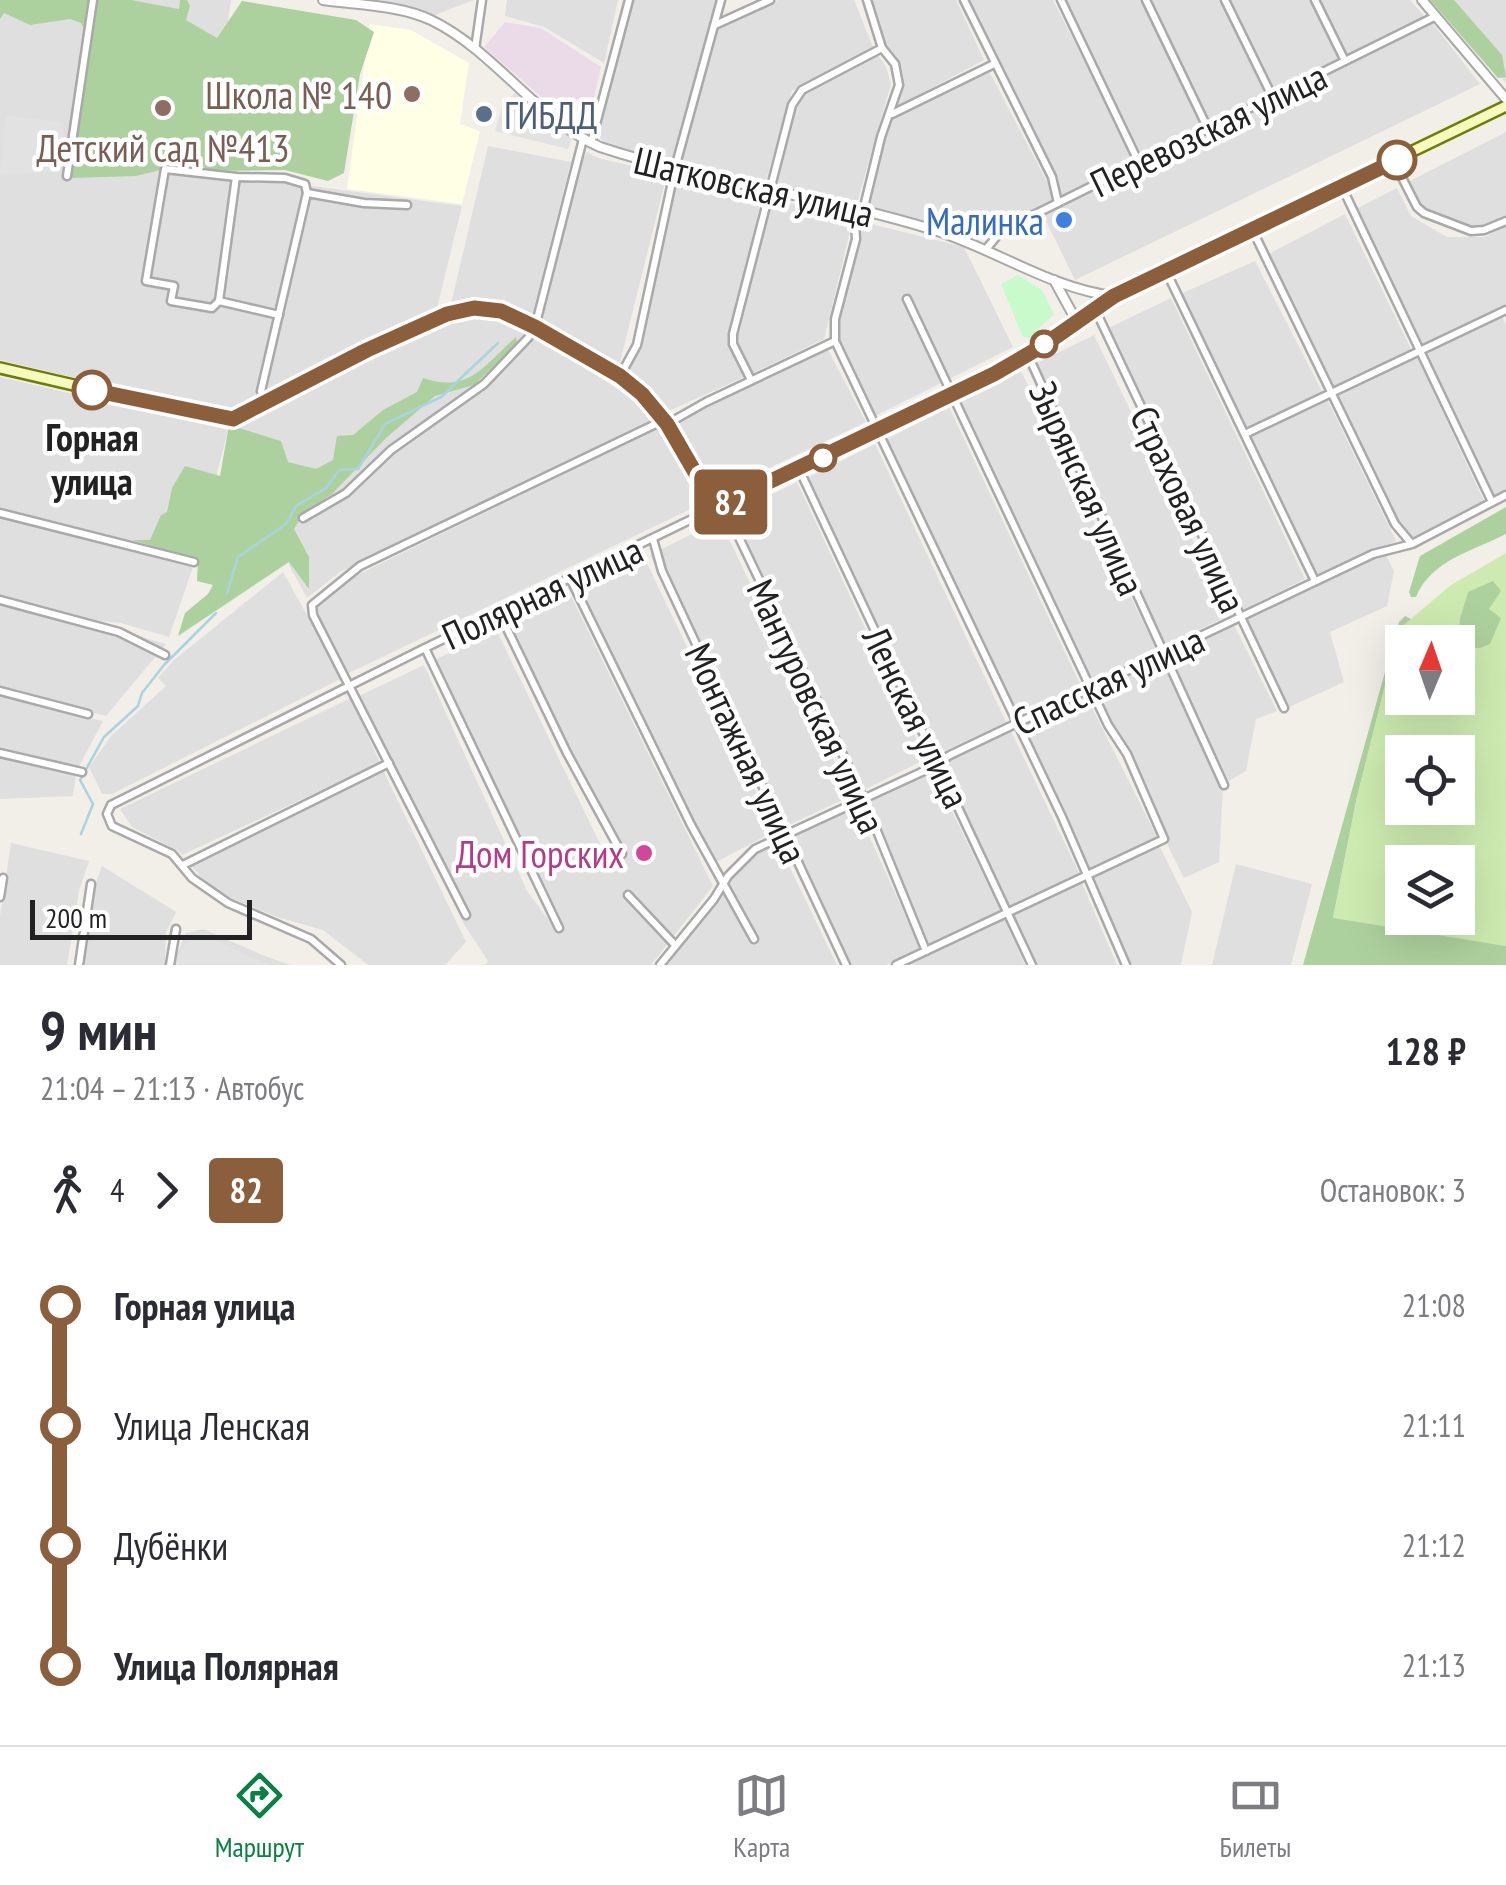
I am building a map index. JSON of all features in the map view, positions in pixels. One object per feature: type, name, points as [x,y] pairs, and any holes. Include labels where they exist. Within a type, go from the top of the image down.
[{"type":"main road","name":"Полярная улица","points":[[723,504],[951,396],[1028,354],[1114,296],[1394,162],[1506,103]]},
{"type":"main road","points":[[0,368],[224,419],[242,416],[367,350],[462,309],[501,311],[620,376],[666,422]]},
{"type":"main road","name":"Мантуровская улица","points":[[666,422],[707,493],[723,504]]},
{"type":"street","points":[[67,176],[93,0]]},
{"type":"street","name":"Шатковская улица","points":[[324,0],[405,11],[427,18],[475,50],[566,129],[587,141],[676,168],[858,210],[986,248],[1084,292],[1114,296]]},
{"type":"street","points":[[475,50],[482,0]]},
{"type":"street","points":[[303,518],[346,493],[392,450],[484,384],[535,327],[629,0]]},
{"type":"street","points":[[620,376],[637,344],[676,168],[720,0]]},
{"type":"street","points":[[714,25],[770,0]]},
{"type":"street","points":[[867,0],[882,48],[895,64],[898,75],[890,115],[858,210],[856,240],[836,319],[835,341],[1088,876],[1126,965]]},
{"type":"street","points":[[964,0],[1052,177],[1058,203]]},
{"type":"street","points":[[1061,0],[1139,163]]},
{"type":"street","points":[[1146,0],[1208,130]]},
{"type":"street","points":[[1225,0],[1272,96]]},
{"type":"street","points":[[1314,0],[1345,62]]},
{"type":"street","points":[[1422,0],[1506,103]]},
{"type":"street","name":"Перевозская улица","points":[[986,248],[1001,231],[1436,16]]},
{"type":"street","points":[[752,380],[733,344],[734,334],[768,189],[797,96],[882,48]]},
{"type":"street","points":[[890,115],[994,64]]},
{"type":"street","points":[[1394,162],[1416,207],[1424,213],[1471,232],[1506,221]]},
{"type":"street","points":[[236,177],[219,301],[212,308],[172,301],[174,286],[146,281],[164,169],[285,178],[305,184],[307,194],[261,391],[265,404]]},
{"type":"street","points":[[1342,187],[1492,502]]},
{"type":"street","points":[[307,194],[364,203],[407,204]]},
{"type":"street","points":[[1252,229],[1395,524],[1412,544]]},
{"type":"street","points":[[1166,271],[1315,581]]},
{"type":"street","points":[[1054,280],[1077,322]]},
{"type":"street","points":[[896,965],[1164,839],[1127,754],[1090,688],[907,300]]},
{"type":"street","points":[[219,301],[278,315]]},
{"type":"street","name":"Страховая улица","points":[[1095,309],[1284,708]]},
{"type":"street","points":[[1245,434],[1506,310]]},
{"type":"street","points":[[466,915],[312,616],[312,606],[360,566],[835,341]]},
{"type":"street","name":"Зырянская улица","points":[[1028,354],[1224,786]]},
{"type":"street","name":"Ленская улица","points":[[799,469],[1032,965]]},
{"type":"street","name":"Спасская улица","points":[[660,965],[744,858],[784,834],[1373,554],[1412,544],[1506,495]]},
{"type":"street","name":"Полярная улица","points":[[183,865],[164,849],[112,826],[107,814],[111,806],[424,648],[723,504]]},
{"type":"street","name":"Мантуровская улица","points":[[723,504],[863,798],[926,950]]},
{"type":"street","points":[[0,513],[194,562]]},
{"type":"street","name":"Монтажная улица","points":[[653,540],[662,571],[846,965]]},
{"type":"street","points":[[570,578],[723,885],[754,939]]},
{"type":"street","points":[[0,600],[119,632],[165,655]]},
{"type":"street","points":[[498,612],[622,854]]},
{"type":"street","points":[[424,648],[559,928]]},
{"type":"street","points":[[0,690],[88,714]]},
{"type":"street","points":[[0,753],[82,772]]},
{"type":"street","points":[[341,965],[312,939],[208,892],[183,865],[389,763]]},
{"type":"street","points":[[0,897],[4,878]]},
{"type":"street","points":[[78,965],[91,884]]},
{"type":"street","points":[[628,895],[675,945]]},
{"type":"street","points":[[170,965],[176,929]]},
{"type":"shaded area","points":[[0,0],[231,0],[207,172],[462,206],[437,308],[229,414],[0,360]]},
{"type":"shaded area","points":[[323,0],[474,0],[427,18]]},
{"type":"shaded area","points":[[507,0],[618,0],[604,63],[544,27],[505,16]]},
{"type":"shaded area","points":[[631,0],[716,0],[675,157],[671,160],[605,144],[599,136]]},
{"type":"shaded area","points":[[778,0],[854,0],[873,47],[792,91],[764,187],[676,163],[714,31]]},
{"type":"shaded area","points":[[863,0],[956,0],[984,60],[892,109],[900,83]]},
{"type":"shaded area","points":[[963,0],[1053,0],[1135,161],[1062,196]]},
{"type":"shaded area","points":[[1061,0],[1141,0],[1203,128],[1141,159]]},
{"type":"shaded area","points":[[1148,0],[1222,0],[1268,96],[1209,125]]},
{"type":"shaded area","points":[[1229,0],[1311,0],[1341,58],[1274,92]]},
{"type":"shaded area","points":[[1319,0],[1410,0],[1424,16],[1346,56]]},
{"type":"shaded area","points":[[1433,0],[1506,0],[1506,83]]},
{"type":"shaded area","points":[[1431,21],[1480,84],[1075,280],[1043,215]]},
{"type":"shaded area","points":[[505,22],[541,28],[601,67],[587,129],[582,133],[484,47]]},
{"type":"shaded area","name":"Школа № 140","points":[[370,24],[411,30],[469,63],[460,124],[480,131],[462,204],[347,189]]},
{"type":"shaded area","points":[[876,52],[891,84],[855,210],[771,187],[800,95]]},
{"type":"shaded area","points":[[988,69],[1056,199],[976,242],[861,211],[888,121]]},
{"type":"shaded area","points":[[516,92],[572,138],[568,149],[495,131],[503,104]]},
{"type":"shaded area","points":[[6,115],[64,123],[58,172],[0,174]]},
{"type":"shaded area","points":[[1506,132],[1506,215],[1473,229],[1417,208],[1404,184]]},
{"type":"shaded area","points":[[488,146],[571,162],[531,320],[501,309],[451,304]]},
{"type":"shaded area","points":[[587,152],[667,174],[617,374],[536,322],[578,166]]},
{"type":"shaded area","points":[[674,175],[762,196],[728,339],[746,376],[662,414],[625,378]]},
{"type":"shaded area","points":[[1397,188],[1411,216],[1447,237],[1484,237],[1506,226],[1506,305],[1419,347],[1354,210]]},
{"type":"shaded area","points":[[769,198],[853,219],[824,339],[751,374],[735,340]]},
{"type":"shaded area","points":[[1345,214],[1412,351],[1330,390],[1263,257]]},
{"type":"shaded area","points":[[859,221],[964,247],[1013,347],[873,417],[832,341]]},
{"type":"shaded area","points":[[1255,261],[1324,395],[1244,430],[1178,295]]},
{"type":"shaded area","points":[[1171,298],[1305,579],[1236,613],[1102,331]]},
{"type":"shaded area","points":[[1501,315],[1506,324],[1506,490],[1491,498],[1423,355]]},
{"type":"shaded area","points":[[488,318],[527,329],[642,407],[651,420],[340,572],[307,598],[290,567],[236,426],[373,352],[451,320]]},
{"type":"shaded area","points":[[1094,335],[1229,615],[1162,648],[1027,368]]},
{"type":"shaded area","points":[[826,346],[866,422],[712,495],[668,422]]},
{"type":"shaded area","points":[[1417,357],[1484,501],[1407,540],[1395,524],[1334,398]]},
{"type":"shaded area","points":[[1021,371],[1157,651],[1088,685],[957,402]]},
{"type":"shaded area","points":[[0,377],[228,430],[195,560],[0,508]]},
{"type":"shaded area","points":[[1328,401],[1396,541],[1311,577],[1247,437]]},
{"type":"shaded area","points":[[949,407],[1081,686],[1015,718],[883,441]]},
{"type":"shaded area","points":[[660,427],[703,503],[349,673],[315,612],[315,604],[343,582]]},
{"type":"shaded area","points":[[875,444],[1006,722],[933,756],[803,480]]},
{"type":"shaded area","points":[[797,482],[926,759],[858,793],[726,517]]},
{"type":"shaded area","points":[[0,517],[193,567],[169,637],[0,597]]},
{"type":"shaded area","points":[[720,520],[851,796],[780,829],[650,555]]},
{"type":"shaded area","points":[[1385,553],[1394,571],[1387,606],[1330,632],[1344,682],[1285,709],[1240,620]]},
{"type":"shaded area","points":[[644,557],[775,831],[711,865],[577,591]]},
{"type":"shaded area","points":[[283,572],[342,678],[112,794],[102,794],[89,767],[111,736],[166,686],[158,678],[174,660]]},
{"type":"shaded area","points":[[570,594],[713,886],[651,965],[485,965],[488,961],[465,926],[359,696],[424,665],[527,891],[554,927],[561,923],[536,887],[431,662],[496,629],[607,858],[616,853],[502,626]]},
{"type":"shaded area","points":[[0,605],[166,644],[106,716],[0,689]]},
{"type":"shaded area","points":[[1233,623],[1277,711],[1256,719],[1246,771],[1229,781],[1167,655]]},
{"type":"shaded area","points":[[1160,657],[1223,787],[1219,862],[1184,878],[1090,690]]},
{"type":"shaded area","points":[[1085,694],[1157,837],[1086,872],[1017,725]]},
{"type":"shaded area","points":[[0,697],[103,721],[78,768],[0,748]]},
{"type":"shaded area","points":[[351,698],[380,763],[182,855],[132,827],[120,809]]},
{"type":"shaded area","points":[[1010,729],[1080,875],[1007,909],[937,765]]},
{"type":"shaded area","points":[[0,757],[76,775],[73,796],[0,799]]},
{"type":"shaded area","points":[[931,768],[1001,912],[928,946],[861,801]]},
{"type":"shaded area","points":[[383,770],[466,942],[445,965],[368,965],[323,930],[277,917],[212,890],[186,860]]},
{"type":"shaded area","points":[[854,803],[920,948],[886,965],[847,965],[785,836]]},
{"type":"shaded area","points":[[777,841],[837,965],[662,965],[750,857]]},
{"type":"shaded area","points":[[11,843],[89,861],[79,891],[67,965],[0,965],[0,916]]},
{"type":"shaded area","points":[[1158,843],[1192,912],[1181,965],[1129,965],[1089,878]]},
{"type":"shaded area","points":[[1236,864],[1312,884],[1291,965],[1212,965]]},
{"type":"shaded area","points":[[102,866],[176,912],[166,932],[165,965],[78,965],[90,900]]},
{"type":"shaded area","points":[[1081,881],[1117,965],[1036,965],[1011,915]]},
{"type":"shaded area","points":[[1004,919],[1025,965],[904,965]]},
{"type":"shaded area","points":[[204,929],[290,965],[172,965],[186,933]]},
{"type":"shaded area","points":[[204,936],[273,965],[173,965],[189,938]]},
{"type":"green space","points":[[0,0],[131,0],[179,9],[180,0],[187,0],[190,6],[186,20],[217,38],[242,1],[356,20],[374,32],[360,74],[344,173],[328,181],[285,170],[213,171],[192,162],[136,176],[71,178],[65,173],[85,31],[81,23],[70,19],[30,25],[4,13],[0,19]]},
{"type":"green space","points":[[1430,0],[1454,0],[1502,55],[1506,77],[1498,78]]},
{"type":"green space","points":[[1018,275],[1042,290],[1054,314],[1029,338],[1023,337],[1001,284]]},
{"type":"green space","points":[[516,337],[517,343],[474,385],[435,396],[386,438],[332,494],[303,514],[294,529],[309,557],[309,589],[289,562],[178,636],[185,613],[213,585],[197,581],[198,559],[132,540],[150,540],[161,515],[167,512],[172,488],[185,466],[220,476],[229,425],[281,441],[288,462],[316,469],[333,460],[337,436],[353,435],[383,410],[417,392],[423,378],[439,382],[464,379],[485,366]]},
{"type":"green space","points":[[1506,507],[1506,534],[1442,565],[1416,597],[1411,597],[1409,592],[1420,556]]},
{"type":"green space","points":[[1506,553],[1506,946],[1436,935],[1475,935],[1475,845],[1385,845],[1385,927],[1333,919],[1356,801],[1385,685],[1385,715],[1475,715],[1475,625],[1404,625],[1451,585]]},
{"type":"green space","points":[[1493,581],[1501,591],[1489,609],[1501,618],[1490,644],[1480,648],[1475,648],[1475,625],[1460,625],[1468,592]]},
{"type":"green space","points":[[1385,672],[1333,918],[1385,926],[1385,935],[1438,935],[1506,946],[1506,965],[1303,965]]},
{"type":"waterway","points":[[227,593],[238,557],[286,524],[296,506],[326,488],[339,470],[358,469],[385,424],[441,397],[498,343]]},
{"type":"waterway","points":[[81,834],[93,804],[80,780],[104,737],[138,706],[142,693],[164,665],[216,613]]},
{"type":"bus line","name":"82","points":[[92,390],[233,419],[447,314],[474,308],[501,311],[620,376],[642,394],[667,424],[707,493],[723,504],[994,374],[1114,296],[1397,160]]},
{"type":"place","name":"Школа № 140","points":[[412,94]]},
{"type":"place","name":"Детский сад №413","points":[[163,108]]},
{"type":"place","name":"ГИБДД","points":[[484,114]]},
{"type":"place","name":"Малинка","points":[[1064,220]]},
{"type":"place","name":"Горная улица","points":[[92,390]]},
{"type":"place","name":"Дом Горских","points":[[644,853]]}]
